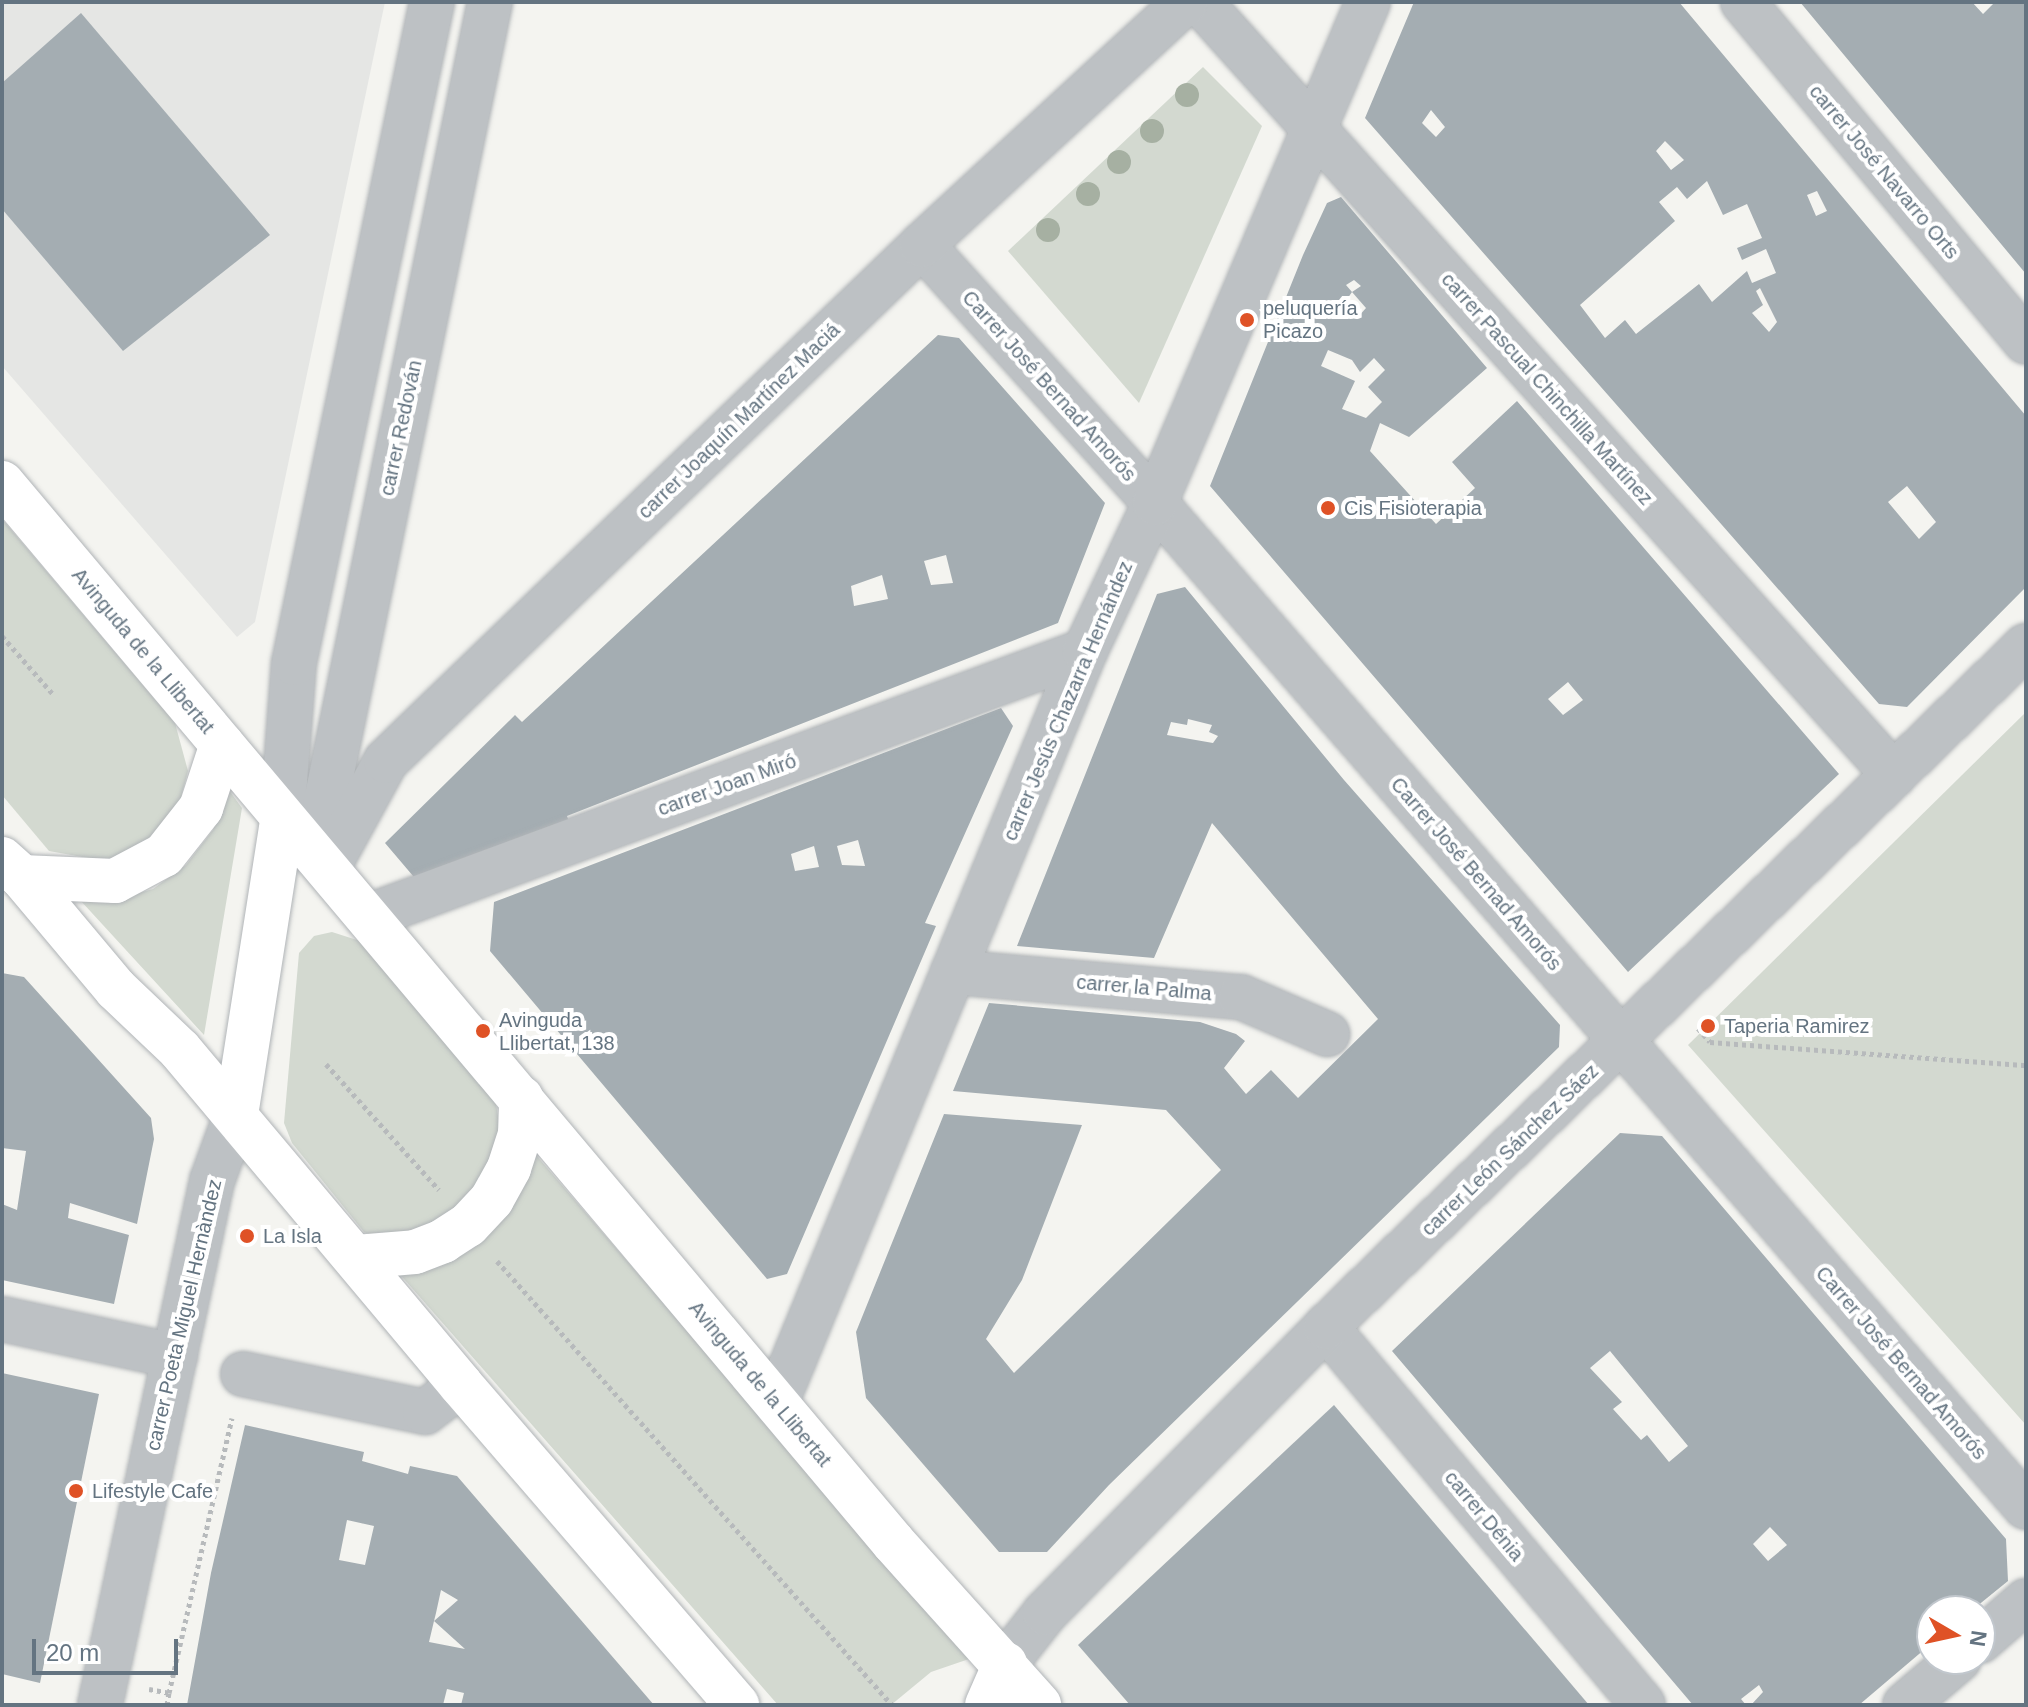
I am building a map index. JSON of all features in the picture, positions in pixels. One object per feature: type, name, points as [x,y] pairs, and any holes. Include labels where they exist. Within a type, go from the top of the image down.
[{"type":"highway","name":"Avinguda de la Llibertat","points":[[2,483],[222,744],[282,821],[321,862],[521,1098],[943,1601],[1005,1664],[1039,1705]]},
{"type":"highway","points":[[9,870],[115,881],[164,855],[201,808],[222,744]]},
{"type":"highway","points":[[236,1115],[282,821]]},
{"type":"highway","points":[[9,870],[116,989],[180,1050],[461,1385],[737,1705]]},
{"type":"highway","points":[[356,1257],[415,1252],[443,1241],[468,1225],[492,1199],[509,1168],[520,1134],[521,1098]]},
{"type":"highway","points":[[987,1705],[1005,1664]]},
{"type":"street","points":[[282,821],[294,663],[432,2]]},
{"type":"street","name":"carrer Redován","points":[[321,862],[490,2]]},
{"type":"street","name":"carrer Joaquín Martínez Maciá","points":[[321,862],[386,761],[922,245],[1185,2]]},
{"type":"street","name":"carrer Pascual Chinchilla Martínez","points":[[1200,2],[1894,775]]},
{"type":"street","name":"carrer Jesús Chazarra Hernández","points":[[776,1403],[1085,651],[1155,503],[1368,2]]},
{"type":"street","name":"carrer José Navarro Orts","points":[[1743,2],[2026,342]]},
{"type":"street","name":"Carrer José Bernad Amorós","points":[[922,245],[1155,503],[2026,1507]]},
{"type":"street","name":"carrer León Sánchez Sáez","points":[[1005,1664],[1045,1613],[1326,1327],[2026,646]]},
{"type":"street","name":"carrer Joan Miró","points":[[367,917],[1085,651]]},
{"type":"street","name":"carrer la Palma","points":[[953,972],[1241,997],[1327,1034]]},
{"type":"street","name":"carrer Poeta Miguel Hernàndez","points":[[102,1693],[212,1181],[236,1115]]},
{"type":"street","points":[[2,1319],[175,1356]]},
{"type":"street","name":"carrer Dénia","points":[[1326,1327],[1643,1705]]},
{"type":"street","points":[[243,1374],[425,1412],[461,1385]]},
{"type":"street","points":[[1996,1627],[2026,1601]]},
{"type":"street","points":[[1905,1705],[1940,1675]]},
{"type":"path","points":[[2,636],[53,694]]},
{"type":"path","points":[[1668,996],[1710,1042],[2026,1065]]},
{"type":"path","points":[[326,1064],[446,1197]]},
{"type":"path","points":[[492,1255],[892,1705]]},
{"type":"path","points":[[167,1705],[243,1374]]},
{"type":"path","points":[[102,1693],[169,1693]]},
{"type":"shaded area","points":[[2,2],[385,2],[255,622],[237,637],[2,366]]},
{"type":"shaded area","points":[[1203,67],[1262,126],[1139,403],[1008,251]]},
{"type":"shaded area","points":[[2,519],[175,723],[188,771],[175,820],[138,856],[105,861],[49,851],[2,795]]},
{"type":"shaded area","points":[[2026,712],[2026,1425],[1688,1045]]},
{"type":"shaded area","points":[[225,785],[242,808],[204,1035],[80,900],[121,898],[153,889],[186,865],[213,830]]},
{"type":"shaded area","points":[[332,932],[360,941],[496,1104],[500,1129],[493,1166],[476,1190],[442,1220],[384,1241],[364,1232],[292,1143],[284,1123],[299,953],[314,936]]},
{"type":"shaded area","points":[[536,1155],[969,1659],[931,1672],[891,1705],[778,1705],[397,1271],[522,1188]]},
{"type":"building","points":[[1414,2],[1679,2],[2026,416],[2026,587],[1907,707],[1879,704],[1365,118]],"holes":[[[1431,110],[1445,127],[1436,137],[1422,123]],[[1665,141],[1684,160],[1671,170],[1656,151]],[[1707,181],[1723,215],[1747,204],[1762,238],[1737,248],[1742,260],[1766,249],[1776,273],[1752,283],[1747,271],[1712,302],[1699,284],[1636,334],[1625,320],[1605,338],[1580,305],[1675,221],[1659,202],[1677,187],[1687,199]],[[1817,191],[1827,211],[1816,216],[1807,195]],[[1760,288],[1777,322],[1769,332],[1752,313],[1763,305],[1756,291]],[[1907,486],[1936,522],[1919,539],[1888,502]]]},
{"type":"building","points":[[1800,2],[1972,2],[1983,14],[1995,2],[2026,2],[2026,274]]},
{"type":"building","points":[[81,13],[270,235],[123,351],[2,209],[2,83]]},
{"type":"building","points":[[1341,197],[1487,368],[1409,437],[1380,423],[1370,451],[1436,524],[1475,488],[1452,462],[1517,401],[1839,774],[1628,972],[1210,486],[1327,203]],"holes":[[[1354,280],[1361,286],[1352,292],[1346,285]],[[1352,292],[1366,308],[1358,317],[1343,305]],[[1328,350],[1352,360],[1360,372],[1374,358],[1385,370],[1368,387],[1382,402],[1366,418],[1342,409],[1355,381],[1321,366]],[[1568,682],[1583,700],[1563,715],[1548,699]]]},
{"type":"building","points":[[938,335],[959,338],[1105,503],[1058,623],[567,816],[570,825],[419,883],[385,843],[515,715],[522,722]],"holes":[[[946,555],[953,583],[931,585],[924,561]],[[882,575],[888,599],[854,606],[851,586]]]},
{"type":"building","points":[[1185,587],[1344,780],[1560,1025],[1559,1047],[1109,1485],[1047,1552],[999,1552],[866,1398],[856,1332],[944,1114],[1082,1125],[1022,1280],[986,1339],[1014,1373],[1221,1170],[1166,1110],[953,1091],[989,1003],[1200,1022],[1236,1034],[1245,1041],[1224,1068],[1246,1094],[1271,1070],[1298,1098],[1378,1019],[1212,823],[1154,958],[1017,946],[1157,594]],"holes":[[[1188,719],[1212,725],[1209,732],[1218,736],[1213,743],[1167,735],[1171,722],[1187,725]]]},
{"type":"building","points":[[1001,708],[1013,726],[925,923],[936,926],[787,1274],[767,1279],[490,951],[494,902]],"holes":[[[858,840],[865,866],[842,865],[837,846]],[[814,846],[819,867],[795,871],[791,854]]]},
{"type":"building","points":[[2,973],[24,977],[151,1118],[154,1139],[137,1224],[70,1203],[68,1218],[129,1235],[114,1304],[2,1280],[2,1204],[17,1210],[26,1151],[2,1148]]},
{"type":"building","points":[[1620,1133],[1662,1136],[2006,1539],[2008,1581],[1991,1595],[1916,1595],[1916,1657],[1859,1705],[1751,1705],[1763,1692],[1759,1685],[1741,1699],[1746,1705],[1693,1705],[1392,1351]],"holes":[[[1610,1351],[1688,1446],[1669,1462],[1647,1435],[1641,1440],[1613,1409],[1622,1402],[1590,1368]],[[1770,1527],[1787,1545],[1768,1561],[1753,1544]]]},
{"type":"building","points":[[2,1373],[99,1394],[40,1683],[2,1674]]},
{"type":"building","points":[[1334,1405],[1589,1705],[1130,1705],[1078,1645]]},
{"type":"building","points":[[245,1425],[364,1452],[362,1461],[408,1474],[410,1466],[457,1476],[654,1705],[461,1705],[464,1693],[447,1689],[443,1705],[187,1705],[211,1573]],"holes":[[[347,1520],[374,1526],[365,1565],[339,1560]],[[441,1590],[458,1600],[434,1621]],[[434,1621],[465,1649],[429,1642]]]},
{"type":"place","name":"peluquería Picazo","points":[[1247,320]]},
{"type":"place","name":"Cis Fisioterapia","points":[[1328,508]]},
{"type":"place","name":"Taperia Ramirez","points":[[1708,1026]]},
{"type":"place","name":"Avinguda Llibertat, 138","points":[[483,1031]]},
{"type":"place","name":"La Isla","points":[[247,1236]]},
{"type":"place","name":"Lifestyle Cafe","points":[[76,1491]]}]
